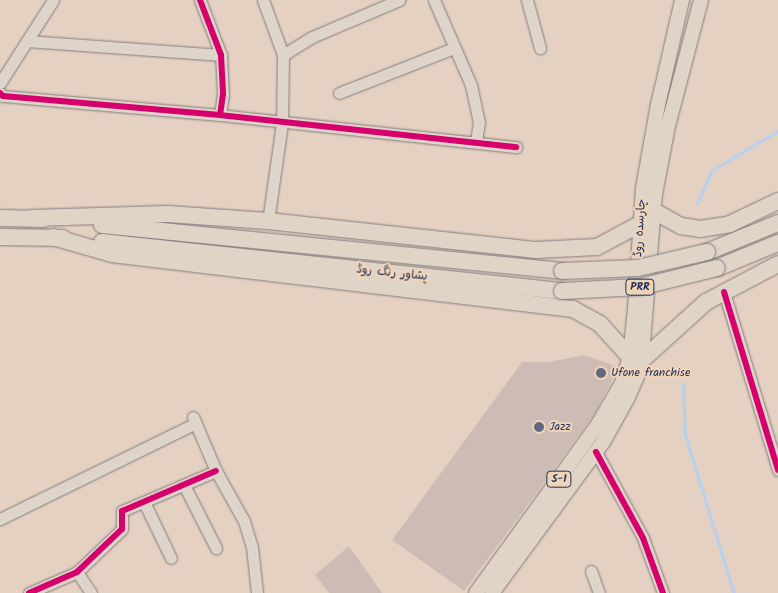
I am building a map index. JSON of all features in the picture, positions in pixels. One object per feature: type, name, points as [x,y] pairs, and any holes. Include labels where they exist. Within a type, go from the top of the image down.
[{"type":"highway","points":[[652,210],[681,226],[700,229],[730,224],[778,201]]},
{"type":"highway","points":[[32,218],[168,214],[268,221],[536,250],[597,247],[640,224]]},
{"type":"highway","name":"پشاور رنگ روڈ","points":[[0,218],[32,218],[562,271],[638,268],[707,252],[778,223]]},
{"type":"highway","name":"پشاور رنگ روڈ","points":[[0,237],[53,237],[562,291],[640,287],[716,268],[778,243]]},
{"type":"highway","points":[[53,237],[112,254],[573,309],[600,324],[636,359],[706,302],[778,264]]},
{"type":"main road","name":"چارسدہ روڈ","points":[[476,593],[606,412],[636,359],[640,224],[658,105],[682,0]]},
{"type":"main road","name":"چارسدہ روڈ","points":[[492,593],[596,452],[627,399],[636,359],[652,210],[668,126],[701,0]]},
{"type":"street","points":[[0,83],[53,0]]},
{"type":"street","points":[[200,0],[221,55],[222,94],[220,115]]},
{"type":"street","points":[[262,0],[283,55],[282,123],[268,221]]},
{"type":"street","points":[[283,55],[312,37],[399,0]]},
{"type":"street","points":[[434,0],[471,85],[479,122],[476,142]]},
{"type":"street","points":[[527,0],[540,48]]},
{"type":"street","points":[[27,41],[221,55]]},
{"type":"street","points":[[338,93],[454,48]]},
{"type":"street","points":[[0,92],[3,96],[220,115],[516,147]]},
{"type":"street","points":[[724,292],[778,470]]},
{"type":"street","points":[[0,519],[194,420],[216,471],[244,522],[252,547],[257,593]]},
{"type":"street","points":[[596,452],[644,538],[663,593]]},
{"type":"street","points":[[29,593],[77,572],[122,529],[122,511],[216,471]]},
{"type":"street","points":[[184,485],[216,548]]},
{"type":"street","points":[[144,502],[172,558]]},
{"type":"street","points":[[591,571],[599,593]]},
{"type":"street","points":[[77,572],[91,593]]},
{"type":"building","points":[[584,355],[618,367],[596,412],[464,591],[392,540],[522,362],[548,362]]},
{"type":"building","points":[[349,546],[382,593],[329,593],[315,575]]},
{"type":"waterway","points":[[697,204],[712,170],[778,131]]},
{"type":"waterway","points":[[683,384],[685,435],[734,593]]},
{"type":"cycle path","points":[[200,0],[221,55],[223,94],[220,115],[516,147]]},
{"type":"cycle path","points":[[0,93],[3,96],[220,115]]},
{"type":"cycle path","points":[[724,292],[778,470]]},
{"type":"cycle path","points":[[596,452],[643,538],[663,593]]},
{"type":"cycle path","points":[[29,593],[77,572],[122,529],[122,511],[216,471]]},
{"type":"place","name":"Ufone franchise","points":[[601,373]]},
{"type":"place","name":"Jazz","points":[[539,427]]}]
